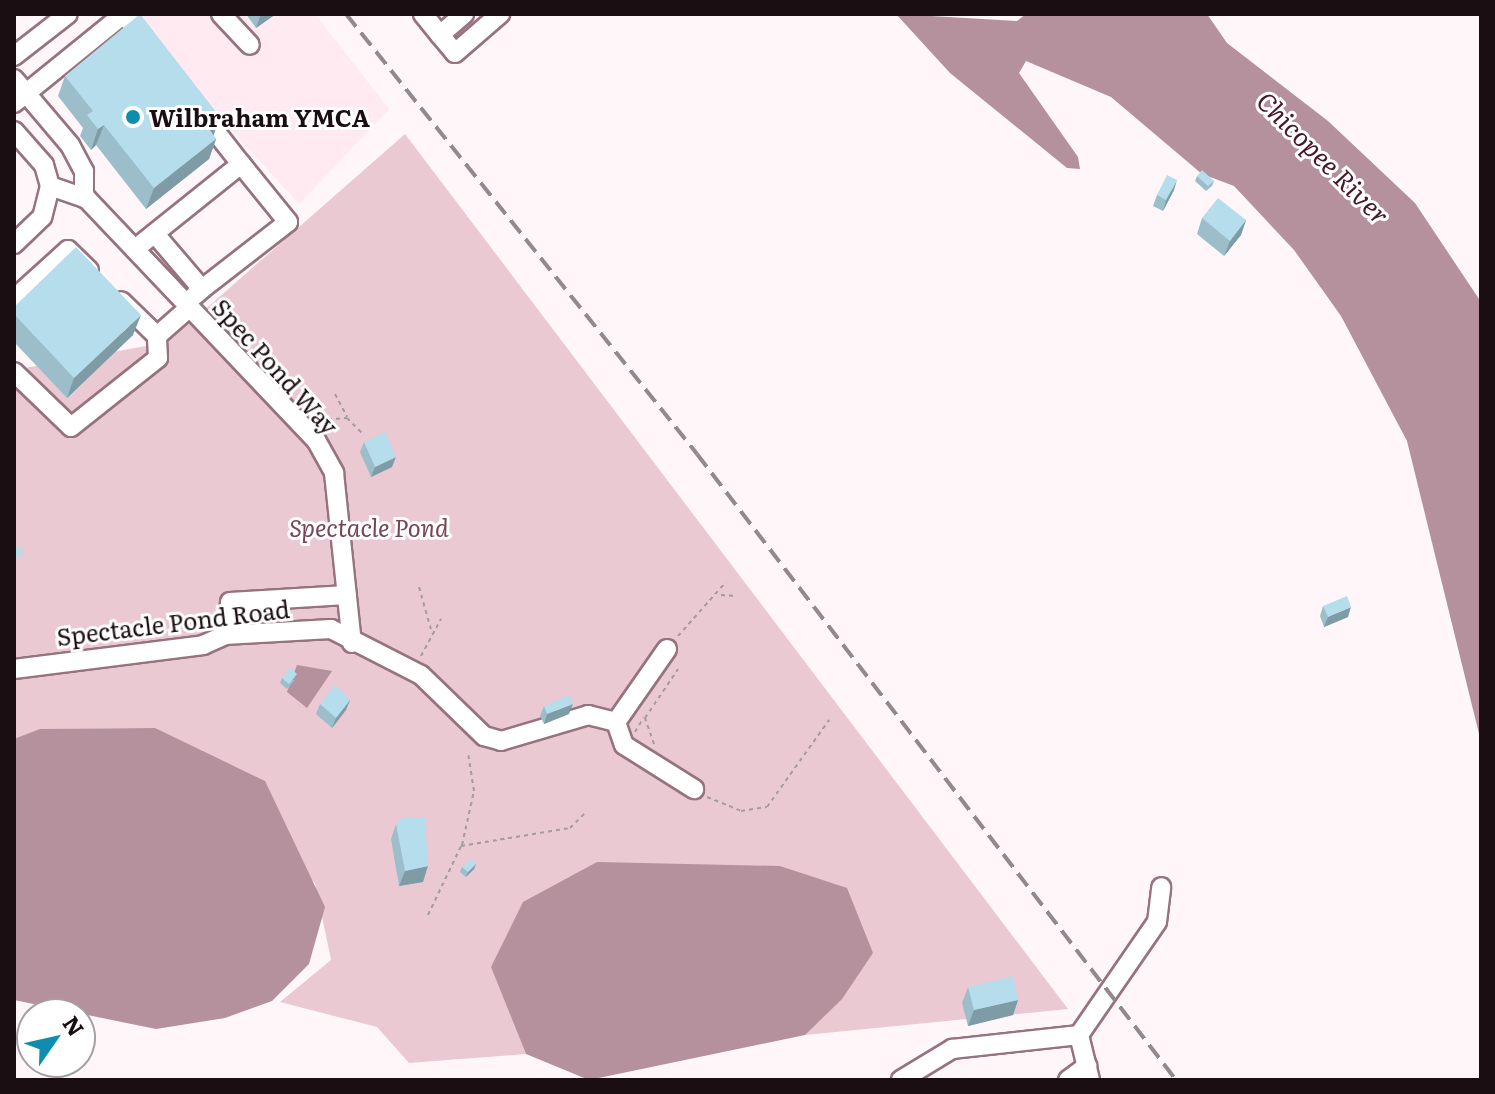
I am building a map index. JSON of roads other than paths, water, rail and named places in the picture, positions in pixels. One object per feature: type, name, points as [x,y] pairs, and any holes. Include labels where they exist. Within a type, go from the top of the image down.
[{"type":"street","points":[[14,56],[68,14]]},
{"type":"street","points":[[84,198],[84,171],[70,145],[18,92],[124,14],[153,52]]},
{"type":"street","points":[[221,14],[250,45]]},
{"type":"street","points":[[423,14],[455,53],[500,14]]},
{"type":"street","points":[[440,35],[464,14]]},
{"type":"street","points":[[157,336],[202,289],[288,222],[192,102]]},
{"type":"street","points":[[14,131],[44,165],[50,186],[42,217],[14,244]]},
{"type":"street","points":[[135,249],[241,164]]},
{"type":"street","name":"Spec Pond Way","points":[[50,186],[84,198],[306,429],[334,473],[352,643]]},
{"type":"street","points":[[155,234],[202,289]]},
{"type":"street","points":[[14,299],[68,250],[157,336],[158,358],[71,427],[14,372]]},
{"type":"street","points":[[225,635],[230,602],[347,595]]},
{"type":"street","name":"Spectacle Pond Road","points":[[14,669],[203,645],[225,635],[331,629],[352,643],[413,671],[459,709],[484,736],[501,741],[588,715],[616,722]]},
{"type":"street","points":[[667,649],[616,722],[624,745],[645,763],[700,789]]},
{"type":"street","points":[[1068,1080],[1088,1073],[1079,1035],[1157,922],[1161,887]]},
{"type":"street","points":[[901,1080],[952,1049],[1079,1035]]},
{"type":"water","name":"Chicopee River","points":[[896,14],[1017,21],[1026,14],[1207,14],[1227,43],[1328,121],[1415,203],[1481,302],[1481,742],[1407,441],[1341,316],[1294,250],[1234,186],[1202,174],[1111,97],[1026,61],[1019,73],[1078,157],[1080,169],[1067,168],[950,73]]},
{"type":"water","points":[[297,665],[332,671],[307,708],[287,692]]},
{"type":"water","points":[[155,728],[265,781],[325,907],[309,964],[272,1001],[225,1018],[156,1029],[96,1017],[96,998],[14,1000],[14,739],[40,729]]},
{"type":"water","points":[[597,862],[780,866],[847,888],[873,953],[842,999],[805,1035],[589,1080],[526,1054],[491,967],[523,902]]},
{"type":"railway","points":[[346,14],[697,454],[1176,1080]]},
{"type":"place","name":"Wilbraham YMCA","points":[[133,117]]},
{"type":"park label","name":"Spectacle Pond","points":[[369,527]]}]
